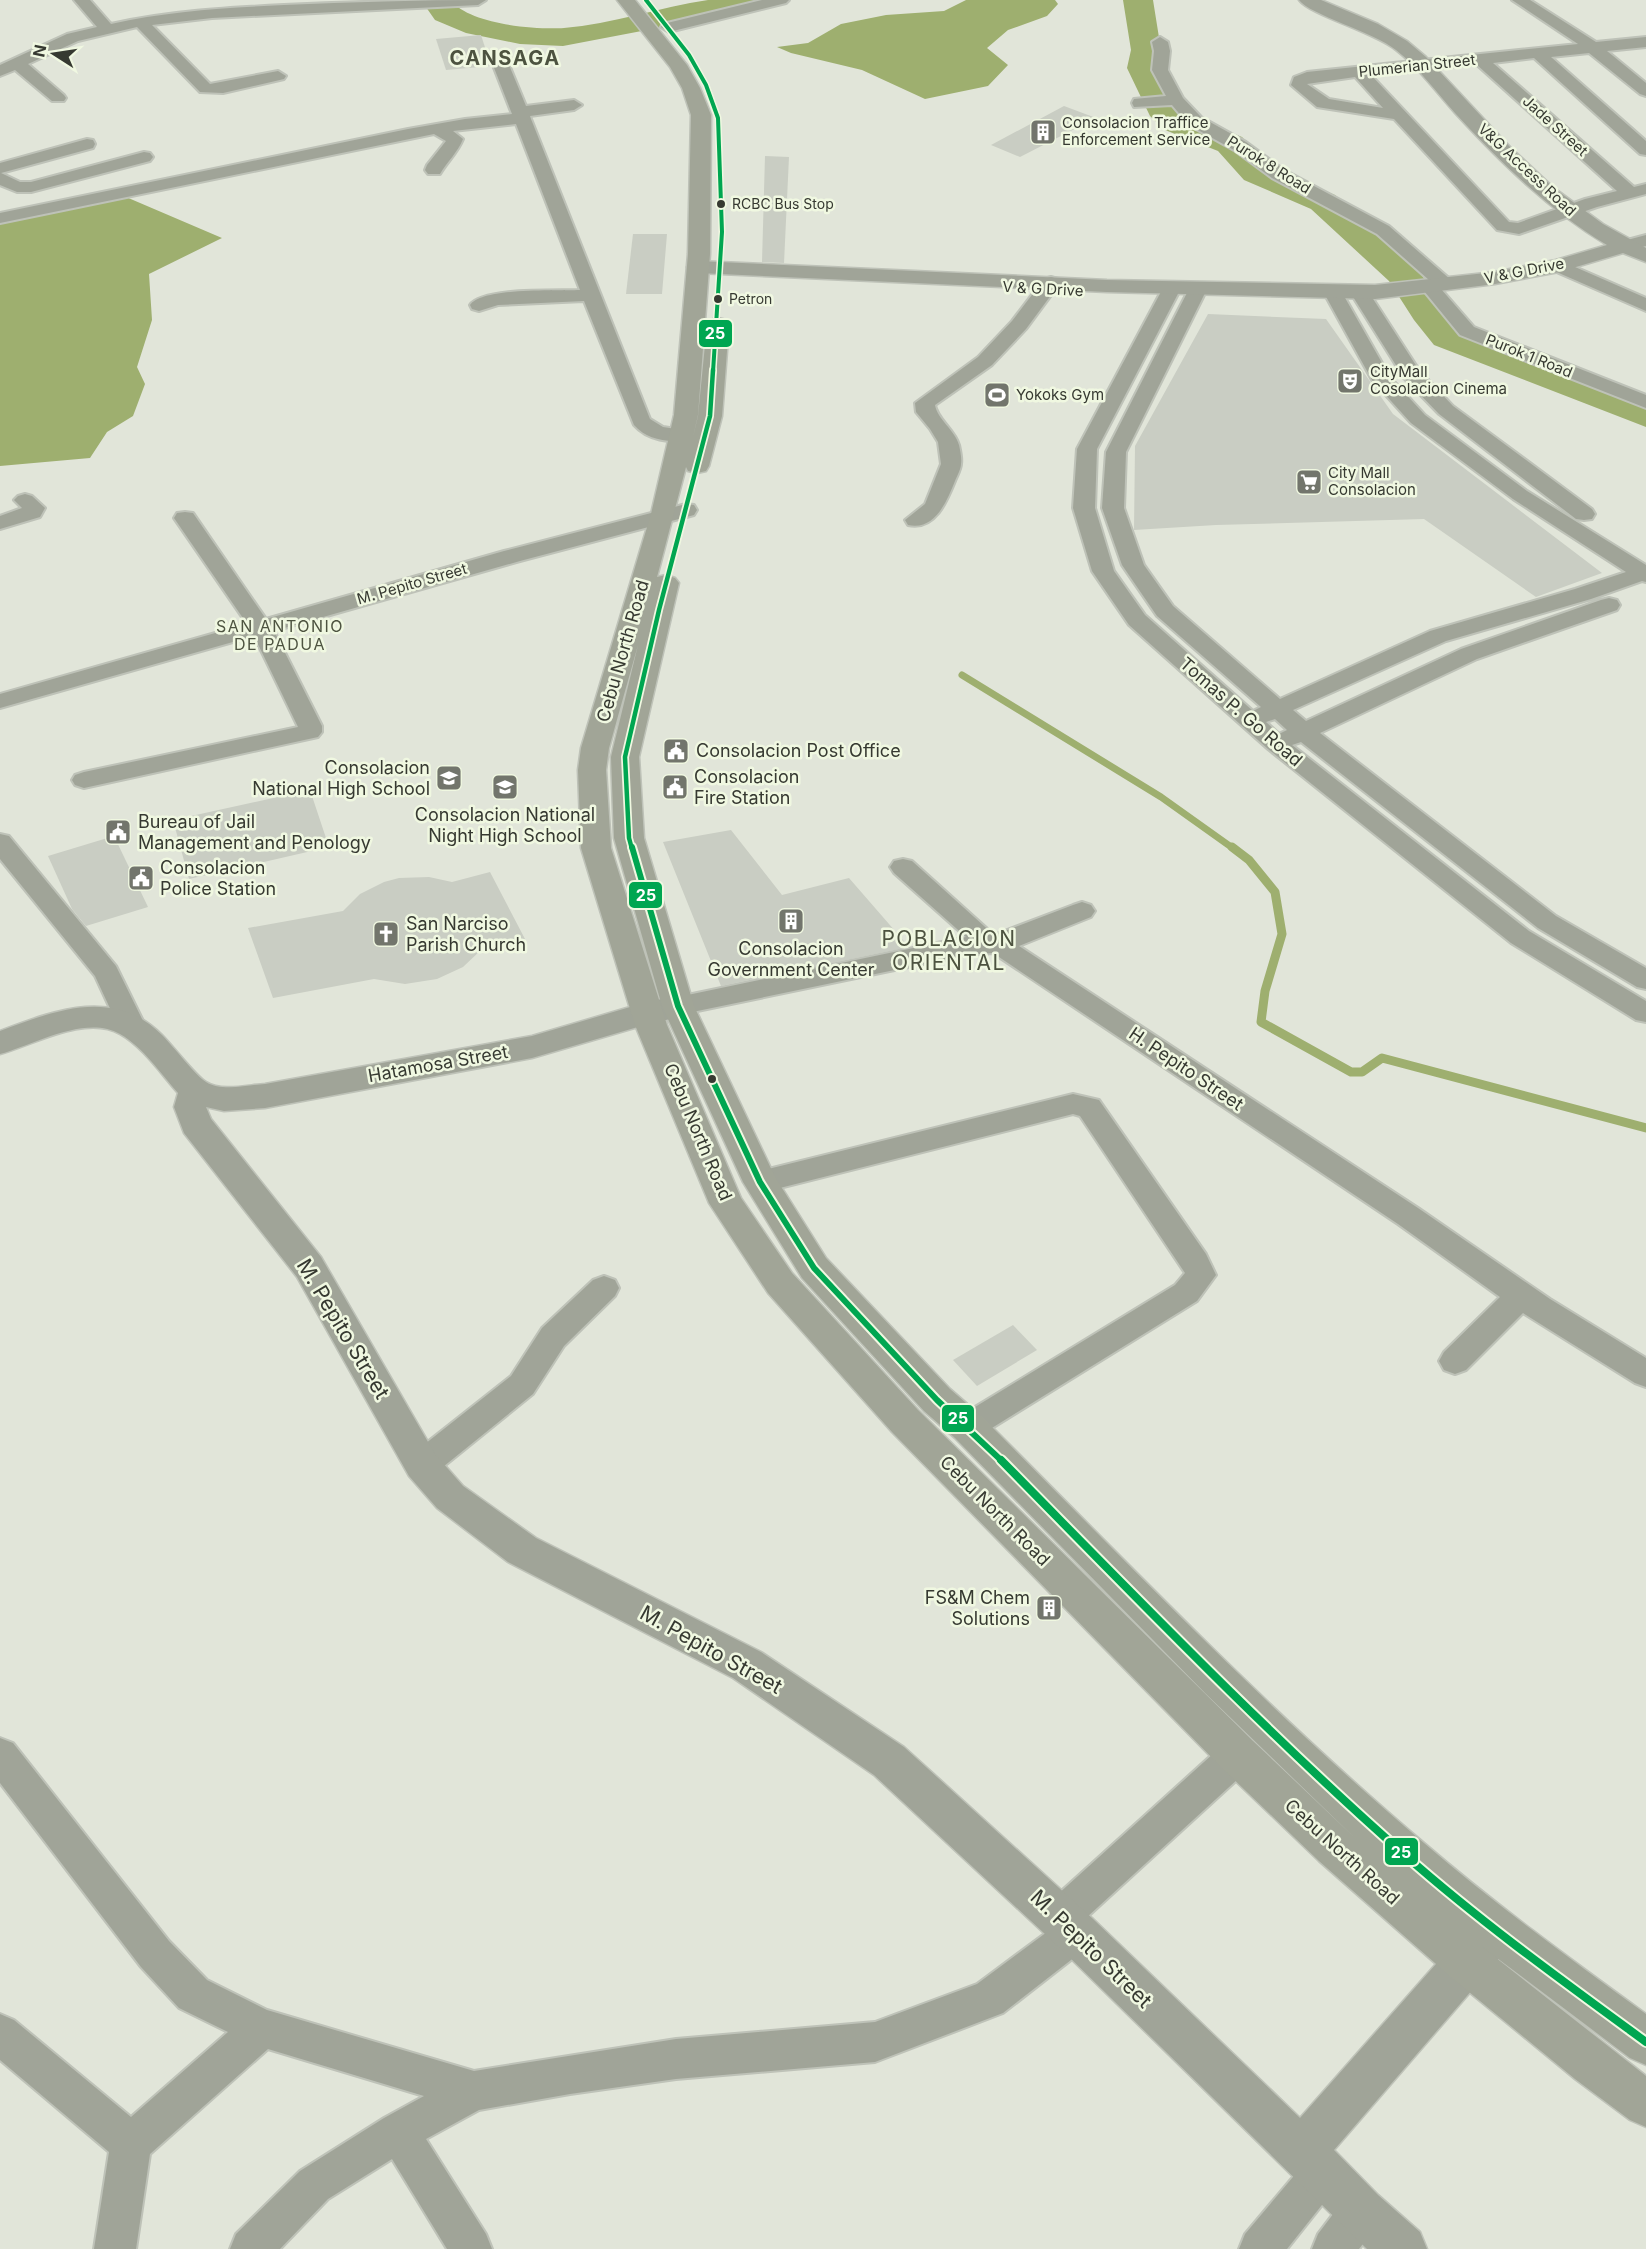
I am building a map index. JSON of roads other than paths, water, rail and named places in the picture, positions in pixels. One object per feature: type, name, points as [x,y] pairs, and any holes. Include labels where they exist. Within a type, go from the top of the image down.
[{"type":"main road","name":"Cebu North Road","points":[[626,0],[655,18],[702,74],[718,118],[709,270],[710,416],[674,513],[598,740],[592,770],[596,848],[663,1009],[726,1203],[780,1283],[921,1410],[1238,1755],[1334,1847],[1481,1946],[1646,2042]]},
{"type":"main road","name":"Cebu North Road","points":[[709,270],[682,435],[674,513],[658,610],[625,757],[629,838],[663,1009],[760,1182],[814,1268],[921,1410],[968,1427],[1268,1727],[1376,1830],[1591,2063],[1646,2104]]},
{"type":"street","points":[[82,0],[106,28]]},
{"type":"street","points":[[0,71],[73,37],[209,7],[478,0]]},
{"type":"street","points":[[655,18],[781,0]]},
{"type":"street","name":"V&G Access Road","points":[[1308,0],[1391,38],[1422,65],[1472,119],[1570,212],[1622,247],[1646,256]]},
{"type":"street","points":[[1521,0],[1591,46],[1642,84]]},
{"type":"street","points":[[140,22],[206,89],[223,88],[278,76]]},
{"type":"street","name":"Purok 8 Road","points":[[1160,42],[1162,51],[1160,70],[1171,100],[1195,121],[1240,146],[1278,174],[1383,230],[1431,286]]},
{"type":"street","name":"Plumerian Street","points":[[1399,115],[1323,103],[1299,85],[1300,80],[1307,77],[1646,42]]},
{"type":"street","points":[[1537,52],[1646,150]]},
{"type":"street","name":"Jade Street","points":[[1480,59],[1638,191]]},
{"type":"street","points":[[499,60],[641,421],[654,432],[682,435]]},
{"type":"street","points":[[18,64],[58,98]]},
{"type":"street","points":[[1359,72],[1503,226],[1519,229],[1591,203],[1638,191]]},
{"type":"street","points":[[1144,102],[1171,100]]},
{"type":"street","points":[[0,218],[437,129],[574,105]]},
{"type":"street","points":[[434,170],[436,161],[453,145],[455,139],[437,129]]},
{"type":"street","points":[[0,168],[87,144]]},
{"type":"street","points":[[0,178],[17,187],[31,187],[144,157]]},
{"type":"street","points":[[1622,247],[1646,240]]},
{"type":"street","name":"V & G Drive","points":[[709,270],[1335,297],[1361,296],[1495,279],[1559,266],[1622,247]]},
{"type":"street","points":[[1559,266],[1646,305]]},
{"type":"street","points":[[916,520],[934,507],[951,464],[948,442],[939,426],[926,412],[925,403],[985,361],[1019,325],[1049,286]]},
{"type":"street","name":"Purok 1 Road","points":[[1431,286],[1467,331],[1646,402]]},
{"type":"street","name":"Tomas P. Go Road","points":[[1170,291],[1087,449],[1084,508],[1103,570],[1137,620],[1276,744],[1520,937],[1646,1013]]},
{"type":"street","name":"Tomas P. Go Road","points":[[1196,292],[1116,452],[1113,508],[1132,566],[1165,611],[1304,732],[1547,922],[1646,980]]},
{"type":"street","points":[[479,304],[496,299],[592,296]]},
{"type":"street","points":[[1361,296],[1411,374],[1446,410],[1560,497],[1645,573]]},
{"type":"street","points":[[1335,297],[1382,380],[1418,419],[1520,495],[1645,573]]},
{"type":"street","points":[[0,523],[32,512],[34,508],[25,500]]},
{"type":"street","name":"M. Pepito Street","points":[[0,701],[512,556],[674,513]]},
{"type":"street","points":[[84,780],[310,732],[310,726],[261,628],[185,519]]},
{"type":"street","points":[[1250,721],[1437,636],[1582,594],[1645,573]]},
{"type":"street","points":[[1276,744],[1645,573]]},
{"type":"street","points":[[0,842],[106,972],[131,1025],[195,1090]]},
{"type":"street","name":"H. Pepito Street","points":[[903,867],[993,945],[1408,1216],[1521,1295],[1646,1374]]},
{"type":"street","points":[[663,1009],[935,952],[967,946],[993,945],[1083,911]]},
{"type":"street","name":"Hatamosa Street","points":[[195,1090],[224,1099],[265,1096],[532,1047],[663,1009]]},
{"type":"street","points":[[0,1043],[55,1023],[90,1018],[115,1020],[131,1025]]},
{"type":"street","name":"M. Pepito Street","points":[[195,1090],[190,1107],[196,1124],[309,1267],[422,1465],[450,1497],[522,1550],[747,1665],[889,1761],[1068,1926],[1361,2212],[1403,2249]]},
{"type":"street","points":[[760,1182],[1073,1104],[1089,1107],[1196,1262],[1201,1275],[1186,1293],[968,1427]]},
{"type":"street","points":[[422,1465],[522,1385],[553,1337],[604,1288]]},
{"type":"street","points":[[1455,1361],[1521,1295]]},
{"type":"street","points":[[251,2249],[314,2185],[398,2132],[474,2091],[676,2059],[875,2042],[989,1999],[1068,1926],[1238,1755]]},
{"type":"street","points":[[5,1770],[155,1954],[193,1994],[262,2028],[474,2091]]},
{"type":"street","points":[[1260,2249],[1312,2162],[1481,1946]]},
{"type":"street","points":[[115,2249],[131,2144],[262,2028]]},
{"type":"street","points":[[0,2034],[131,2144]]},
{"type":"street","points":[[398,2132],[471,2249]]},
{"type":"street","points":[[1333,2249],[1361,2212]]},
{"type":"waterway","points":[[436,0],[446,14],[477,27],[520,35],[563,37],[757,0]]},
{"type":"waterway","points":[[1138,0],[1146,50],[1143,68],[1161,109],[1177,123],[1230,144],[1256,173],[1323,202],[1403,274],[1427,312],[1447,337],[1646,415]]},
{"type":"waterway","points":[[962,675],[1161,797],[1234,849]]},
{"type":"waterway","points":[[1232,847],[1249,860],[1275,892],[1282,934],[1265,991],[1261,1022],[1351,1072],[1362,1072],[1382,1058],[1646,1128]]},
{"type":"place","name":"Consolacion Traffice Enforcement Service","points":[[1043,132]]},
{"type":"place","name":"RCBC Bus Stop","points":[[721,204]]},
{"type":"place","name":"Petron","points":[[718,299]]},
{"type":"place","name":"CityMall Cosolacion Cinema","points":[[1350,381]]},
{"type":"place","name":"Yokoks Gym","points":[[997,395]]},
{"type":"place","name":"City Mall Consolacion","points":[[1309,482]]},
{"type":"place","name":"Consolacion Post Office","points":[[676,751]]},
{"type":"place","name":"Consolacion National High School","points":[[449,778]]},
{"type":"place","name":"Consolacion National Night High School","points":[[505,787]]},
{"type":"place","name":"Consolacion Fire Station","points":[[675,787]]},
{"type":"place","name":"Bureau of Jail Management and Penology","points":[[118,832]]},
{"type":"place","name":"Consolacion Police Station","points":[[141,878]]},
{"type":"place","name":"Consolacion Government Center","points":[[791,921]]},
{"type":"place","name":"San Narciso Parish Church","points":[[386,934]]},
{"type":"place","name":"FS&M Chem Solutions","points":[[1049,1608]]},
{"type":"district","name":"CANSAGA","points":[[505,58]]},
{"type":"district","name":"SAN ANTONIO DE PADUA","points":[[280,635]]},
{"type":"district","name":"POBLACION ORIENTAL","points":[[949,951]]}]
